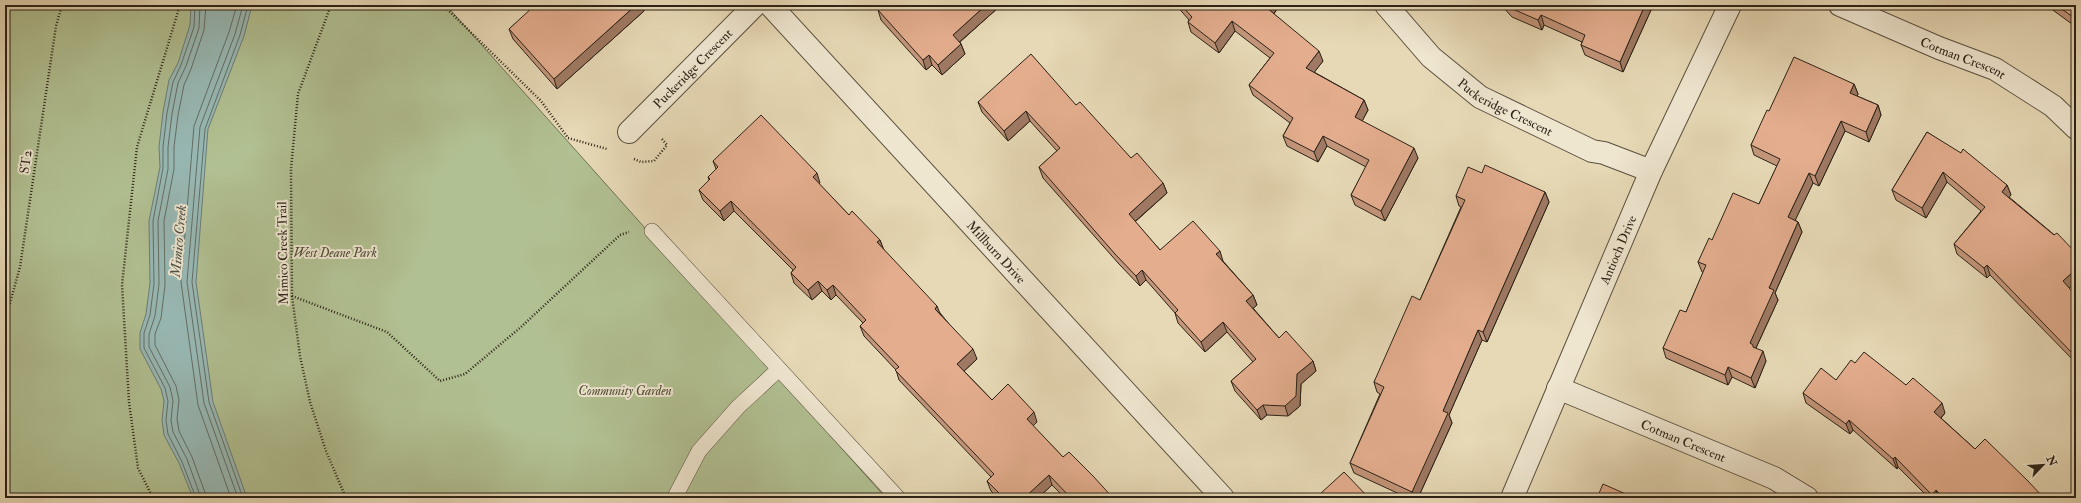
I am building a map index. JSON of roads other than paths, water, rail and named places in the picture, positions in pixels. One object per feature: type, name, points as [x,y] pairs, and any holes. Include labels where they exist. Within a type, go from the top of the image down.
[{"type":"street","name":"Puckeridge Crescent","points":[[629,132],[755,5]]},
{"type":"street","name":"Millburn Drive","points":[[770,5],[1222,498]]},
{"type":"street","name":"Puckeridge Crescent","points":[[1386,5],[1431,57],[1480,97],[1592,151],[1604,153],[1651,170]]},
{"type":"street","name":"Antioch Drive","points":[[1512,498],[1651,170],[1730,5]]},
{"type":"street","name":"Cotman Crescent","points":[[1840,5],[1899,29],[1939,48],[1995,69],[2053,106],[2076,128]]},
{"type":"street","name":"Cotman Crescent","points":[[1558,388],[1774,478],[1807,498]]},
{"type":"lane","points":[[655,233],[898,498]]},
{"type":"lane","points":[[677,498],[676,495],[699,451],[738,407],[779,369]]},
{"type":"water","name":"Mimico Creek","points":[[191,5],[252,5],[244,36],[208,129],[196,282],[213,402],[247,498],[193,498],[179,463],[164,435],[162,420],[164,401],[161,389],[140,349],[140,333],[146,314],[150,283],[149,221],[160,167],[159,147],[163,112],[169,80],[178,63],[190,25]]},
{"type":"park label","name":"West Deane Park","points":[[335,252]]},
{"type":"park label","name":"Community Garden","points":[[625,390]]}]
